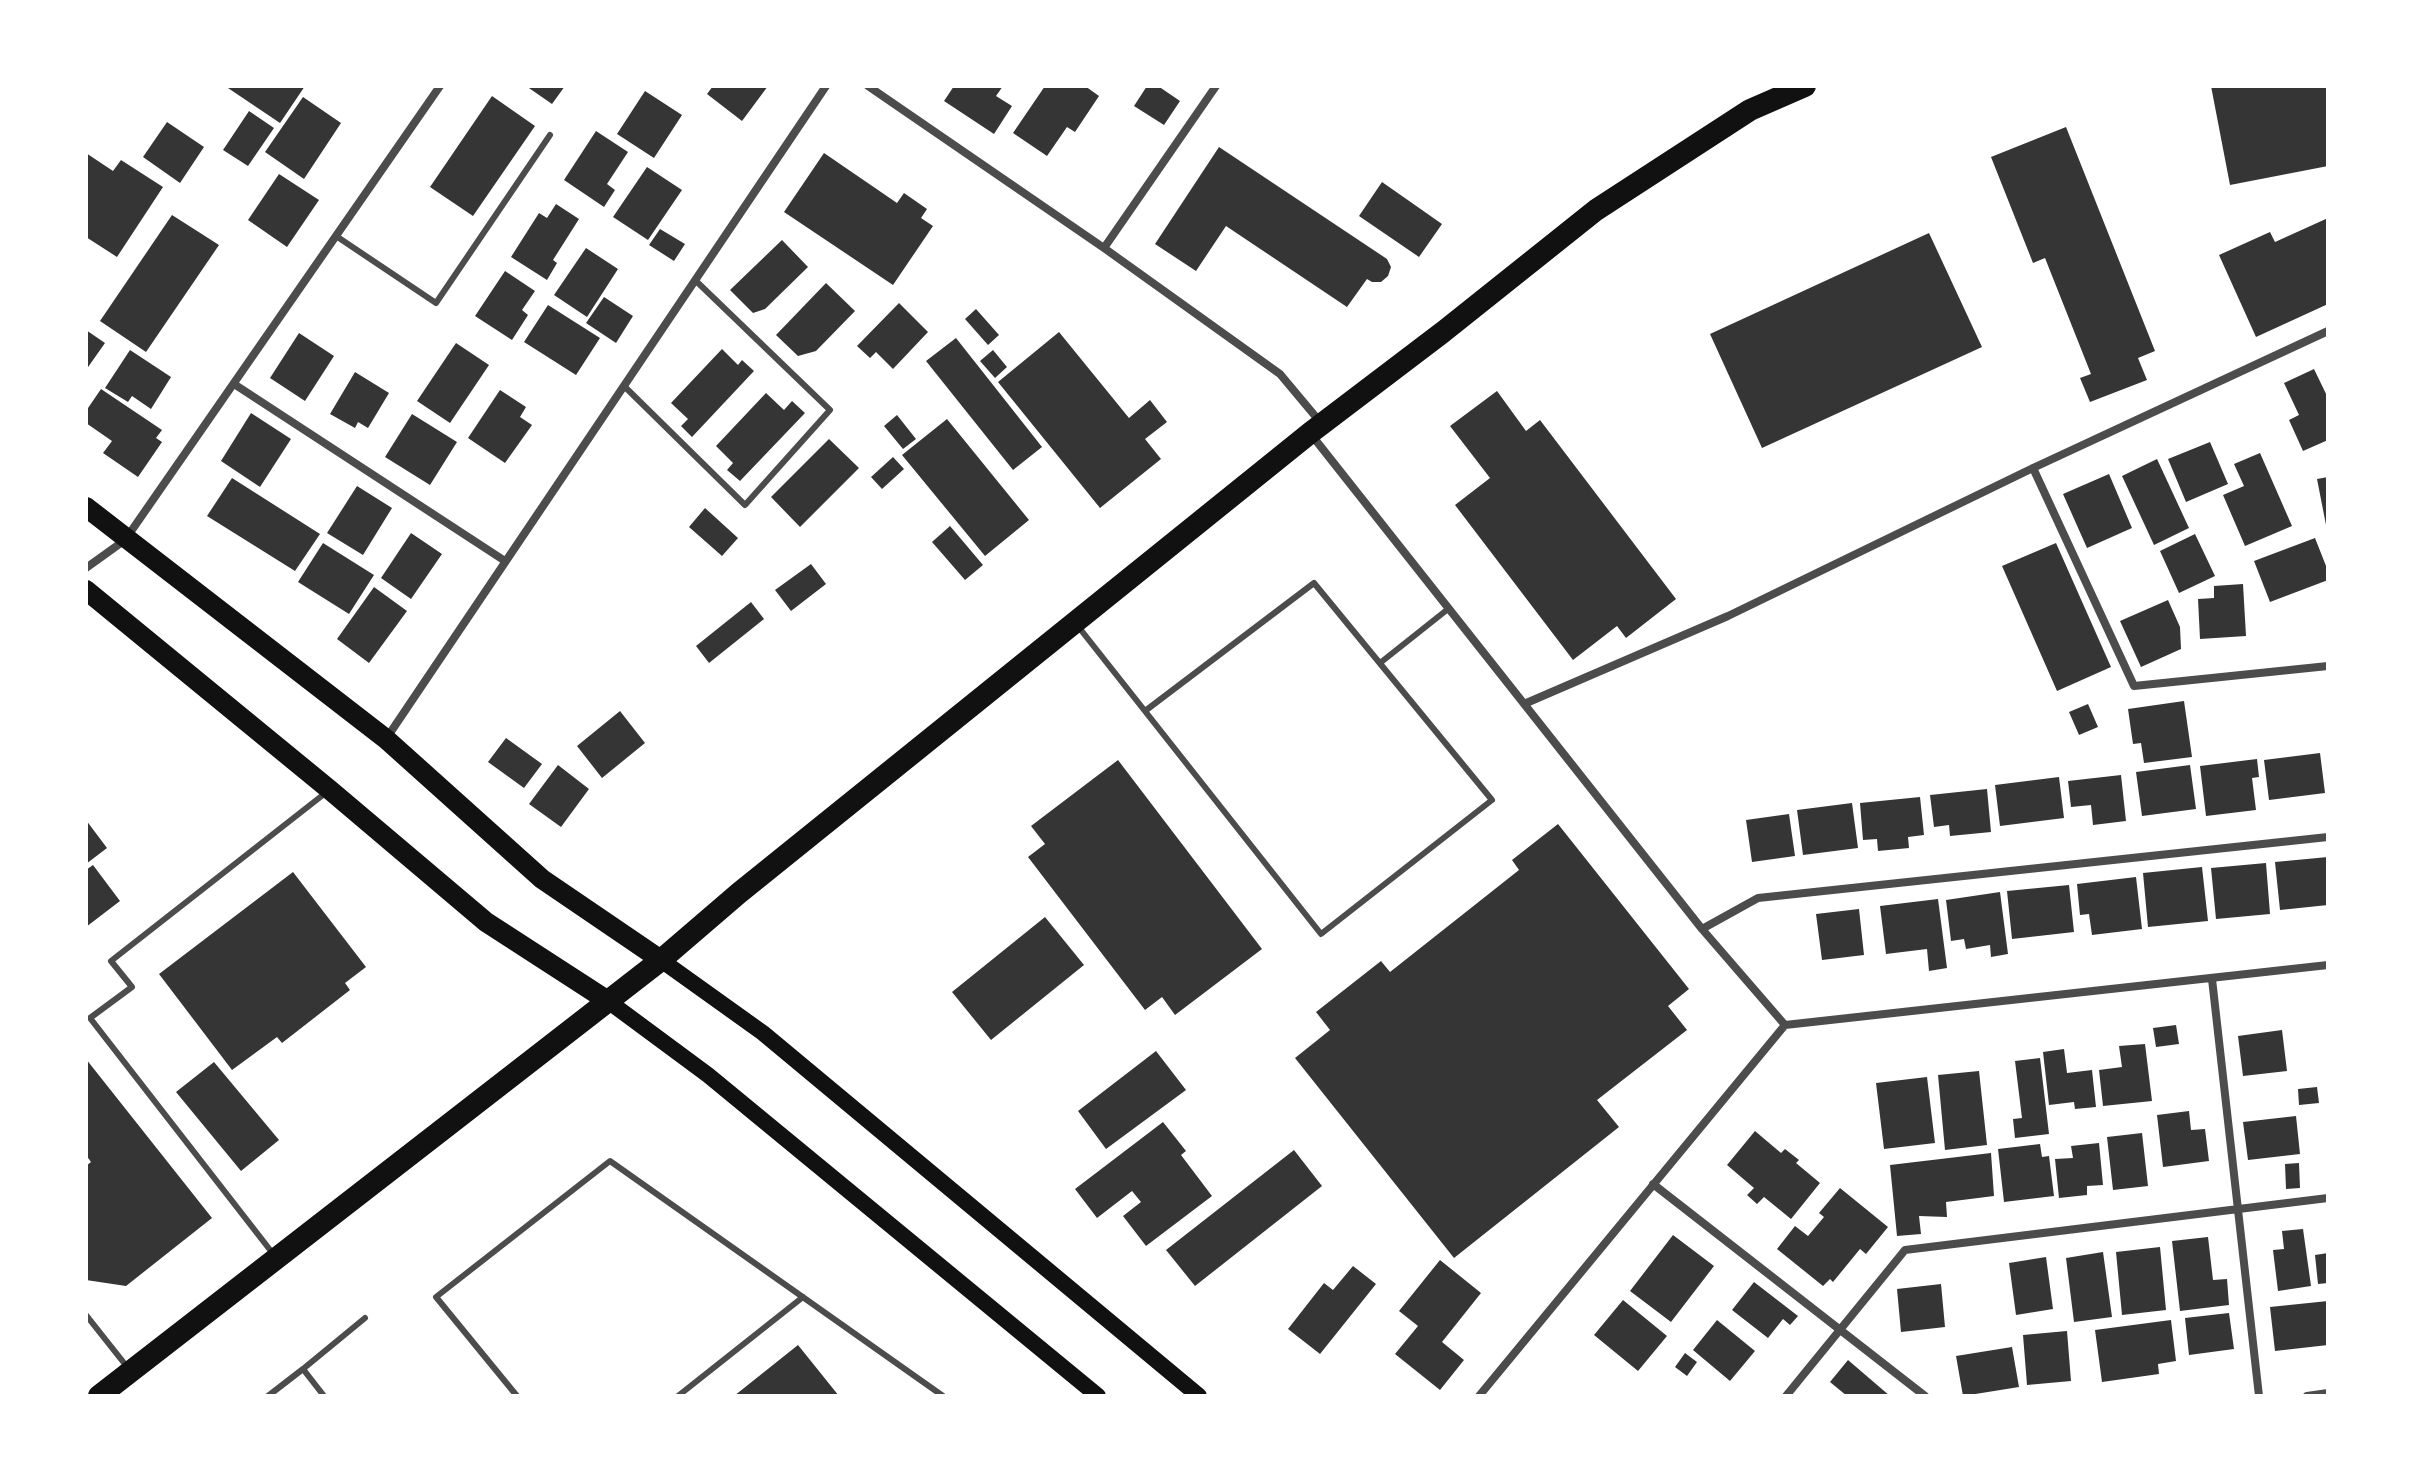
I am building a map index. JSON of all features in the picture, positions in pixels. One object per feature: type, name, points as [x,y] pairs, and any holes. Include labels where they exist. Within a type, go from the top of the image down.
[{"type":"highway","points":[[99,1396],[661,960],[739,893],[1316,428],[1596,210],[1750,110],[1805,86]]},
{"type":"main road","points":[[86,507],[386,739],[542,879],[763,1033],[1199,1396]]},
{"type":"main road","points":[[86,590],[486,922],[608,1001],[708,1075],[1098,1396]]},
{"type":"street","points":[[86,568],[125,540],[440,86]]},
{"type":"street","points":[[386,739],[826,86]]},
{"type":"street","points":[[868,86],[1104,248],[1280,374],[1448,609],[1702,929],[1785,1025]]},
{"type":"street","points":[[1104,248],[1214,87]]},
{"type":"street","points":[[1524,704],[1728,616],[2033,468],[2328,331]]},
{"type":"street","points":[[234,384],[505,561]]},
{"type":"street","points":[[2033,468],[2134,686],[2328,666]]},
{"type":"street","points":[[1702,929],[1758,898],[2328,837]]},
{"type":"street","points":[[1479,1396],[1785,1025],[2328,965]]},
{"type":"street","points":[[2212,979],[2259,1396]]},
{"type":"street","points":[[1653,1184],[1925,1396]]},
{"type":"street","points":[[1786,1396],[1905,1250],[2328,1198]]},
{"type":"street","points":[[2307,1396],[2328,1393]]},
{"type":"lane","points":[[336,236],[436,303],[550,135]]},
{"type":"lane","points":[[624,386],[745,505],[830,410],[695,280]]},
{"type":"lane","points":[[1075,622],[1145,711],[1321,934],[1492,800],[1314,583],[1145,711]]},
{"type":"lane","points":[[1380,663],[1448,609]]},
{"type":"lane","points":[[276,1257],[90,1018],[132,987],[111,961],[330,790]]},
{"type":"lane","points":[[517,1396],[436,1297],[610,1161],[943,1396]]},
{"type":"lane","points":[[678,1396],[803,1297]]},
{"type":"lane","points":[[86,1315],[130,1371]]},
{"type":"lane","points":[[268,1396],[365,1318]]},
{"type":"lane","points":[[303,1369],[324,1396]]},
{"type":"building","points":[[225,86],[305,86],[280,123]]},
{"type":"building","points":[[526,86],[565,86],[552,104]]},
{"type":"building","points":[[713,86],[768,86],[742,121],[707,94]]},
{"type":"building","points":[[954,86],[1003,86],[996,96],[1012,106],[994,134],[944,101]]},
{"type":"building","points":[[1045,86],[1085,86],[1099,96],[1075,132],[1067,127],[1047,156],[1013,133]]},
{"type":"building","points":[[1147,86],[1158,86],[1180,101],[1164,125],[1134,106]]},
{"type":"building","points":[[2211,86],[2328,86],[2328,166],[2230,185]]},
{"type":"building","points":[[645,91],[682,115],[654,158],[617,134]]},
{"type":"building","points":[[492,96],[535,126],[473,216],[430,187]]},
{"type":"building","points":[[303,97],[341,123],[304,179],[265,152]]},
{"type":"building","points":[[249,111],[274,128],[248,166],[223,150]]},
{"type":"building","points":[[167,122],[204,147],[180,183],[143,157]]},
{"type":"building","points":[[2066,127],[2155,351],[2138,358],[2147,380],[2090,402],[2080,378],[2091,374],[2045,258],[2033,263],[1991,157]]},
{"type":"building","points":[[596,131],[628,152],[607,184],[615,190],[604,207],[564,180]]},
{"type":"building","points":[[1219,147],[1387,259],[1391,267],[1388,276],[1381,282],[1367,279],[1347,307],[1226,226],[1196,271],[1155,244]]},
{"type":"building","points":[[86,153],[113,171],[121,160],[163,187],[117,257],[86,237]]},
{"type":"building","points":[[824,153],[897,203],[904,193],[927,209],[921,218],[933,226],[893,285],[784,212]]},
{"type":"building","points":[[647,167],[682,190],[648,240],[613,217]]},
{"type":"building","points":[[279,174],[319,200],[287,247],[248,220]]},
{"type":"building","points":[[1382,182],[1442,224],[1419,257],[1359,216]]},
{"type":"building","points":[[556,204],[579,219],[553,260],[557,263],[547,280],[511,257],[539,213],[547,218]]},
{"type":"building","points":[[172,215],[219,245],[146,352],[100,321]]},
{"type":"building","points":[[2328,218],[2328,304],[2256,337],[2219,255],[2270,232],[2275,242]]},
{"type":"building","points":[[660,229],[685,244],[674,261],[649,245]]},
{"type":"building","points":[[1929,233],[1982,347],[1762,448],[1710,334]]},
{"type":"building","points":[[782,240],[808,267],[765,309],[753,313],[730,290]]},
{"type":"building","points":[[586,248],[618,269],[587,317],[554,295]]},
{"type":"building","points":[[505,271],[535,291],[522,310],[528,315],[512,340],[475,316]]},
{"type":"building","points":[[826,283],[855,311],[816,351],[798,356],[776,335]]},
{"type":"building","points":[[604,297],[633,316],[616,343],[586,323]]},
{"type":"building","points":[[899,303],[928,332],[893,369],[876,352],[870,358],[857,346]]},
{"type":"building","points":[[548,305],[600,338],[576,375],[524,342]]},
{"type":"building","points":[[976,309],[999,335],[988,345],[965,319]]},
{"type":"building","points":[[86,330],[105,343],[86,370]]},
{"type":"building","points":[[1059,332],[1129,418],[1150,400],[1167,422],[1145,439],[1161,459],[1100,508],[998,382]]},
{"type":"building","points":[[299,333],[334,356],[305,401],[270,378]]},
{"type":"building","points":[[956,338],[1042,447],[1013,470],[926,361]]},
{"type":"building","points":[[456,343],[489,365],[450,423],[417,401]]},
{"type":"building","points":[[722,349],[738,365],[742,360],[754,371],[692,437],[681,426],[688,419],[671,403]]},
{"type":"building","points":[[130,350],[171,377],[151,409],[132,396],[128,402],[105,388]]},
{"type":"building","points":[[993,350],[1007,367],[995,378],[980,361]]},
{"type":"building","points":[[2314,369],[2328,398],[2328,440],[2303,451],[2289,420],[2299,415],[2284,383]]},
{"type":"building","points":[[355,372],[389,393],[368,428],[358,422],[355,428],[330,414]]},
{"type":"building","points":[[101,389],[162,430],[156,438],[162,442],[138,477],[103,453],[112,441],[86,423],[86,411]]},
{"type":"building","points":[[500,390],[526,407],[520,417],[532,425],[505,463],[468,438]]},
{"type":"building","points":[[1497,391],[1526,431],[1540,420],[1676,599],[1626,638],[1617,626],[1573,660],[1455,505],[1490,478],[1450,426]]},
{"type":"building","points":[[766,393],[784,410],[792,401],[805,413],[740,481],[727,470],[733,463],[716,446]]},
{"type":"building","points":[[251,413],[291,439],[260,487],[221,461]]},
{"type":"building","points":[[412,414],[457,442],[430,485],[385,457]]},
{"type":"building","points":[[897,415],[916,439],[903,449],[884,426]]},
{"type":"building","points":[[947,419],[1029,520],[985,556],[902,455]]},
{"type":"building","points":[[829,439],[859,468],[800,527],[771,497]]},
{"type":"building","points":[[2210,442],[2228,484],[2186,502],[2168,459]]},
{"type":"building","points":[[2260,453],[2292,526],[2245,546],[2223,495],[2244,486],[2234,464]]},
{"type":"building","points":[[893,457],[904,469],[882,489],[871,477]]},
{"type":"building","points":[[2157,459],[2189,528],[2154,545],[2122,476]]},
{"type":"building","points":[[2109,474],[2132,528],[2087,548],[2063,494]]},
{"type":"building","points":[[2328,477],[2328,530],[2327,530],[2317,479]]},
{"type":"building","points":[[232,478],[320,534],[295,571],[207,516]]},
{"type":"building","points":[[357,486],[392,508],[363,555],[327,533]]},
{"type":"building","points":[[705,508],[738,538],[722,556],[689,527]]},
{"type":"building","points":[[950,526],[983,565],[965,580],[932,542]]},
{"type":"building","points":[[411,533],[442,554],[411,599],[381,578]]},
{"type":"building","points":[[2195,534],[2215,576],[2179,593],[2160,551]]},
{"type":"building","points":[[2315,538],[2328,571],[2328,580],[2270,602],[2254,561]]},
{"type":"building","points":[[323,543],[374,575],[349,614],[298,582]]},
{"type":"building","points":[[2056,543],[2111,667],[2057,691],[2002,566]]},
{"type":"building","points":[[811,564],[826,584],[791,611],[775,590]]},
{"type":"building","points":[[2243,584],[2246,636],[2200,639],[2198,599],[2214,598],[2214,586]]},
{"type":"building","points":[[374,587],[407,611],[369,663],[337,639]]},
{"type":"building","points":[[2168,600],[2180,627],[2181,649],[2141,667],[2120,621]]},
{"type":"building","points":[[751,602],[764,619],[709,663],[696,646]]},
{"type":"building","points":[[2184,701],[2192,757],[2144,763],[2141,743],[2133,744],[2128,709]]},
{"type":"building","points":[[2088,704],[2098,727],[2079,735],[2069,712]]},
{"type":"building","points":[[620,711],[645,743],[602,778],[577,746]]},
{"type":"building","points":[[506,738],[542,764],[524,788],[488,762]]},
{"type":"building","points":[[2320,753],[2325,793],[2269,800],[2264,760]]},
{"type":"building","points":[[2257,759],[2259,777],[2252,778],[2256,810],[2206,816],[2200,766]]},
{"type":"building","points":[[1118,760],[1262,949],[1175,1015],[1162,997],[1145,1010],[1028,857],[1045,844],[1031,826]]},
{"type":"building","points":[[558,765],[589,789],[561,827],[529,804]]},
{"type":"building","points":[[2190,765],[2196,809],[2142,816],[2136,772]]},
{"type":"building","points":[[2121,775],[2126,821],[2093,825],[2091,805],[2071,807],[2068,781]]},
{"type":"building","points":[[2059,777],[2064,818],[2000,826],[1995,785]]},
{"type":"building","points":[[1987,789],[1991,832],[1950,836],[1949,825],[1934,827],[1930,795]]},
{"type":"building","points":[[1920,797],[1924,835],[1908,837],[1909,848],[1878,851],[1877,839],[1863,840],[1860,803]]},
{"type":"building","points":[[1852,803],[1858,848],[1803,855],[1797,810]]},
{"type":"building","points":[[1789,814],[1795,856],[1752,862],[1746,820]]},
{"type":"building","points":[[86,820],[107,848],[86,864]]},
{"type":"building","points":[[1558,824],[1689,989],[1668,1006],[1687,1030],[1597,1100],[1619,1127],[1454,1258],[1295,1058],[1330,1030],[1316,1012],[1381,961],[1390,972],[1519,870],[1512,860]]},
{"type":"building","points":[[2328,857],[2328,905],[2280,910],[2275,862]]},
{"type":"building","points":[[2266,863],[2270,914],[2216,919],[2211,868]]},
{"type":"building","points":[[93,865],[120,901],[86,927],[86,870]]},
{"type":"building","points":[[2202,867],[2208,921],[2148,927],[2143,873]]},
{"type":"building","points":[[293,872],[366,967],[345,983],[350,990],[282,1043],[277,1037],[232,1070],[159,974]]},
{"type":"building","points":[[2136,877],[2142,929],[2092,935],[2089,914],[2080,915],[2077,884]]},
{"type":"building","points":[[2069,885],[2074,932],[2012,939],[2007,891]]},
{"type":"building","points":[[2000,892],[2008,954],[1991,957],[1990,945],[1966,949],[1964,939],[1951,941],[1946,900]]},
{"type":"building","points":[[1938,899],[1947,968],[1929,971],[1927,949],[1886,954],[1880,906]]},
{"type":"building","points":[[1859,909],[1864,955],[1822,960],[1816,914]]},
{"type":"building","points":[[1045,917],[1084,965],[991,1040],[952,992]]},
{"type":"building","points":[[2176,1025],[2179,1044],[2156,1047],[2153,1028]]},
{"type":"building","points":[[2282,1030],[2287,1071],[2243,1076],[2238,1036]]},
{"type":"building","points":[[2145,1044],[2152,1101],[2103,1106],[2099,1070],[2122,1067],[2119,1046]]},
{"type":"building","points":[[2064,1049],[2067,1073],[2092,1070],[2096,1107],[2075,1109],[2074,1102],[2049,1105],[2043,1052]]},
{"type":"building","points":[[1156,1051],[1186,1090],[1106,1149],[1078,1111]]},
{"type":"building","points":[[2040,1058],[2049,1134],[2015,1138],[2013,1119],[2022,1118],[2015,1061]]},
{"type":"building","points":[[86,1059],[212,1218],[126,1286],[86,1280],[86,1166],[91,1162],[86,1155]]},
{"type":"building","points":[[214,1062],[279,1140],[241,1171],[176,1092]]},
{"type":"building","points":[[1979,1071],[1987,1145],[1945,1150],[1938,1075]]},
{"type":"building","points":[[1927,1077],[1935,1143],[1884,1149],[1876,1083]]},
{"type":"building","points":[[2317,1087],[2319,1103],[2299,1105],[2298,1089]]},
{"type":"building","points":[[2189,1111],[2191,1130],[2205,1129],[2209,1161],[2163,1167],[2157,1115]]},
{"type":"building","points":[[2296,1116],[2300,1154],[2248,1160],[2243,1122]]},
{"type":"building","points":[[1163,1122],[1186,1151],[1181,1155],[1212,1196],[1146,1246],[1123,1216],[1141,1202],[1132,1191],[1097,1218],[1075,1189]]},
{"type":"building","points":[[1755,1131],[1781,1153],[1785,1149],[1799,1160],[1796,1163],[1820,1183],[1791,1219],[1764,1197],[1757,1204],[1747,1195],[1754,1188],[1727,1165]]},
{"type":"building","points":[[2142,1133],[2148,1186],[2113,1190],[2107,1137]]},
{"type":"building","points":[[2099,1143],[2103,1185],[2087,1186],[2087,1195],[2059,1198],[2055,1159],[2073,1158],[2071,1146]]},
{"type":"building","points":[[2040,1144],[2042,1157],[2049,1156],[2054,1196],[2004,1202],[1998,1149]]},
{"type":"building","points":[[1294,1150],[1322,1186],[1195,1286],[1166,1250]]},
{"type":"building","points":[[1991,1153],[1994,1196],[1946,1202],[1947,1217],[1919,1216],[1921,1234],[1897,1236],[1890,1165]]},
{"type":"building","points":[[2299,1163],[2300,1188],[2286,1189],[2285,1164]]},
{"type":"building","points":[[1840,1188],[1888,1227],[1866,1254],[1860,1249],[1833,1282],[1830,1279],[1823,1286],[1777,1249],[1795,1226],[1808,1236],[1824,1217],[1819,1213]]},
{"type":"building","points":[[2303,1229],[2311,1286],[2278,1291],[2273,1250],[2284,1249],[2282,1231]]},
{"type":"building","points":[[1673,1235],[1714,1266],[1671,1322],[1630,1291]]},
{"type":"building","points":[[2208,1237],[2213,1280],[2227,1279],[2229,1305],[2180,1311],[2172,1241]]},
{"type":"building","points":[[2160,1247],[2166,1310],[2122,1315],[2116,1252]]},
{"type":"building","points":[[2103,1252],[2112,1317],[2074,1322],[2066,1258]]},
{"type":"building","points":[[2328,1253],[2328,1283],[2318,1284],[2315,1255]]},
{"type":"building","points":[[2046,1257],[2053,1309],[2016,1315],[2009,1263]]},
{"type":"building","points":[[1440,1260],[1481,1293],[1442,1342],[1464,1360],[1440,1390],[1395,1354],[1418,1326],[1399,1311]]},
{"type":"building","points":[[1353,1266],[1376,1284],[1320,1354],[1288,1329],[1324,1283],[1333,1290]]},
{"type":"building","points":[[1754,1282],[1798,1316],[1790,1325],[1783,1319],[1768,1338],[1732,1310]]},
{"type":"building","points":[[1941,1284],[1945,1327],[1901,1332],[1897,1289]]},
{"type":"building","points":[[1623,1300],[1667,1336],[1638,1371],[1594,1335]]},
{"type":"building","points":[[2328,1301],[2328,1345],[2275,1351],[2270,1307]]},
{"type":"building","points":[[2229,1313],[2234,1349],[2189,1355],[2185,1318]]},
{"type":"building","points":[[1717,1320],[1755,1351],[1730,1381],[1693,1350]]},
{"type":"building","points":[[2171,1320],[2176,1361],[2158,1364],[2159,1374],[2102,1382],[2095,1330]]},
{"type":"building","points":[[2067,1331],[2071,1381],[2027,1385],[2023,1335]]},
{"type":"building","points":[[798,1345],[839,1396],[734,1396]]},
{"type":"building","points":[[2012,1347],[2019,1387],[1963,1396],[1956,1356]]},
{"type":"building","points":[[1685,1353],[1697,1362],[1687,1376],[1675,1367]]},
{"type":"building","points":[[1848,1360],[1890,1396],[1847,1396],[1830,1382]]}]
